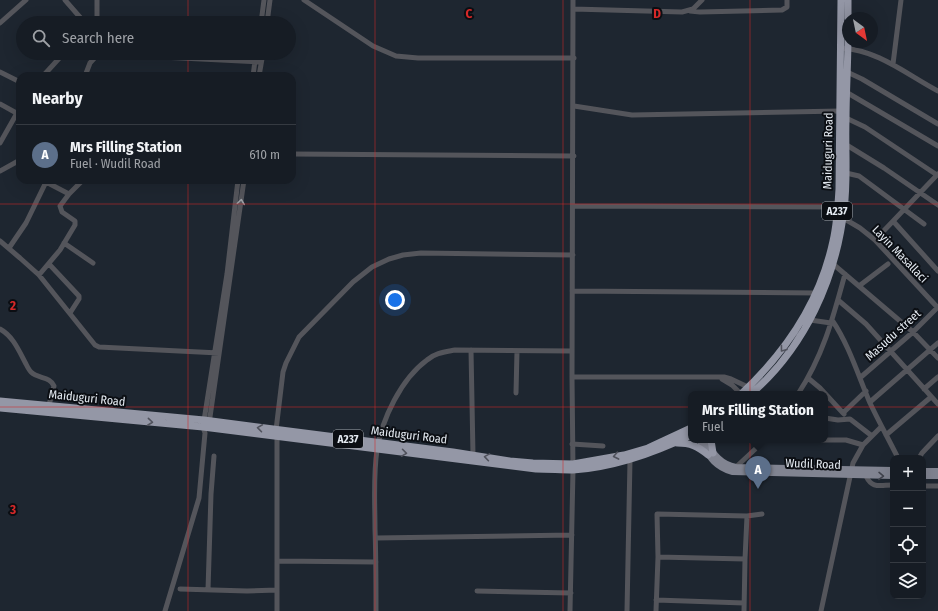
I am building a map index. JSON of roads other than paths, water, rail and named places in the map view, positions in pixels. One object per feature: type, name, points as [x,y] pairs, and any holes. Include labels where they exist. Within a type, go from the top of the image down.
[{"type":"highway","name":"Maiduguri Road","points":[[842,0],[843,12]]},
{"type":"highway","points":[[848,0],[848,12]]},
{"type":"highway","name":"Maiduguri Road","points":[[750,391],[785,347],[805,316],[817,293],[826,267],[841,208],[846,173],[845,144],[847,72],[845,48]]},
{"type":"highway","name":"Maiduguri Road","points":[[750,391],[761,386],[791,350],[810,320],[825,288],[833,264],[843,218],[841,208],[840,111],[845,48]]},
{"type":"highway","name":"Maiduguri Road","points":[[0,401],[49,405],[206,426],[573,467],[648,448],[688,429]]},
{"type":"highway","name":"Maiduguri Road","points":[[0,408],[206,426]]},
{"type":"highway","name":"Maiduguri Road","points":[[378,446],[513,467],[536,469],[573,467],[630,460],[673,444],[688,436]]},
{"type":"highway","points":[[673,444],[688,443],[711,454],[711,443]]},
{"type":"main road","name":"Wudil Road","points":[[701,443],[711,454],[720,460],[736,467],[751,470]]},
{"type":"main road","name":"Wudil Road","points":[[707,443],[713,462],[732,472],[751,470],[851,473],[890,470]]},
{"type":"main road","points":[[926,472],[937,475]]},
{"type":"main road","name":"Wudil Road","points":[[851,473],[866,476],[890,476]]},
{"type":"main road","points":[[926,476],[937,475]]},
{"type":"street","points":[[1,20],[26,0]]},
{"type":"street","points":[[65,0],[79,16]]},
{"type":"street","points":[[97,0],[97,16]]},
{"type":"street","points":[[262,16],[264,0]]},
{"type":"street","points":[[268,16],[270,0]]},
{"type":"street","points":[[304,0],[373,46],[396,56],[418,58],[574,58]]},
{"type":"street","points":[[570,611],[573,467],[572,255],[574,156],[574,0]]},
{"type":"street","points":[[688,11],[693,9],[702,0]]},
{"type":"street","points":[[573,10],[700,12],[782,10],[787,7],[787,0]]},
{"type":"street","points":[[893,64],[901,0]]},
{"type":"street","points":[[845,48],[863,52],[893,64],[936,90],[938,84]]},
{"type":"street","points":[[47,72],[58,60]]},
{"type":"street","points":[[87,72],[93,60]]},
{"type":"street","points":[[233,60],[261,62],[260,72]]},
{"type":"street","points":[[254,72],[255,61]]},
{"type":"street","points":[[0,72],[16,80]]},
{"type":"street","points":[[847,72],[862,79],[938,124]]},
{"type":"street","points":[[846,92],[938,146]]},
{"type":"street","points":[[0,104],[16,113]]},
{"type":"street","points":[[574,106],[632,115],[840,111]]},
{"type":"street","points":[[0,142],[16,117]]},
{"type":"street","points":[[846,118],[865,127],[938,174],[875,240]]},
{"type":"street","points":[[845,144],[884,168],[938,205]]},
{"type":"street","points":[[296,154],[574,156]]},
{"type":"street","points":[[0,170],[16,162]]},
{"type":"street","points":[[846,173],[859,176],[924,224]]},
{"type":"street","points":[[9,248],[26,223],[43,184]]},
{"type":"street","points":[[50,184],[69,194]]},
{"type":"street","points":[[39,275],[49,264],[76,224],[60,209],[60,206],[79,184]]},
{"type":"street","points":[[217,353],[238,184]]},
{"type":"street","points":[[165,611],[198,498],[206,426],[243,184]]},
{"type":"street","points":[[573,206],[841,208]]},
{"type":"street","name":"Layin Masallaci","points":[[843,218],[860,228],[875,240],[938,308]]},
{"type":"street","points":[[893,221],[938,270]]},
{"type":"street","points":[[0,241],[39,275],[92,342],[99,347],[217,353]]},
{"type":"street","points":[[64,243],[94,263]]},
{"type":"street","points":[[277,611],[276,434],[283,372],[299,337],[353,282],[372,267],[388,259],[421,253],[572,255]]},
{"type":"street","points":[[49,264],[79,296],[79,299],[70,313]]},
{"type":"street","points":[[833,264],[913,332],[938,358]]},
{"type":"street","points":[[859,286],[888,264]]},
{"type":"street","points":[[800,391],[824,345],[845,274]]},
{"type":"street","points":[[572,291],[817,293]]},
{"type":"street","points":[[838,300],[862,320],[938,404]]},
{"type":"street","name":"Masudu street","points":[[861,377],[938,308]]},
{"type":"street","points":[[810,320],[831,322],[840,332],[861,377],[881,427],[896,455]]},
{"type":"street","points":[[0,329],[13,341],[31,372],[50,380],[53,383],[54,386],[49,405]]},
{"type":"street","points":[[870,402],[938,343]]},
{"type":"street","points":[[376,611],[374,473],[378,446],[388,415],[395,397],[411,373],[428,359],[442,352],[455,350],[572,351]]},
{"type":"street","points":[[471,350],[473,455]]},
{"type":"street","points":[[516,393],[517,351]]},
{"type":"street","points":[[572,377],[720,377],[731,379],[750,391]]},
{"type":"street","points":[[720,377],[738,391]]},
{"type":"street","points":[[924,389],[938,377]]},
{"type":"street","points":[[808,378],[823,391]]},
{"type":"street","points":[[843,413],[866,391]]},
{"type":"street","points":[[886,435],[931,396]]},
{"type":"street","points":[[828,397],[848,419],[872,436]]},
{"type":"street","points":[[828,418],[838,420],[848,419]]},
{"type":"street","points":[[821,611],[855,457],[863,444],[881,427]]},
{"type":"street","points":[[921,455],[938,436]]},
{"type":"street","points":[[828,440],[846,440],[863,444]]},
{"type":"street","points":[[736,467],[762,443]]},
{"type":"street","points":[[572,444],[603,446]]},
{"type":"street","points":[[208,590],[211,494],[214,456]]},
{"type":"street","points":[[627,611],[630,460]]},
{"type":"street","points":[[936,486],[937,475]]},
{"type":"street","points":[[866,476],[869,483],[872,485],[890,485]]},
{"type":"street","points":[[656,611],[658,557],[657,514],[747,516],[762,514]]},
{"type":"street","points":[[744,611],[747,516]]},
{"type":"street","points":[[376,538],[572,534]]},
{"type":"street","points":[[658,557],[745,559]]},
{"type":"street","points":[[276,561],[376,562]]},
{"type":"street","points":[[180,589],[277,590]]},
{"type":"street","points":[[476,591],[571,593]]},
{"type":"street","points":[[656,600],[744,603]]},
{"type":"place","name":"Mrs Filling Station","points":[[758,489]]}]
